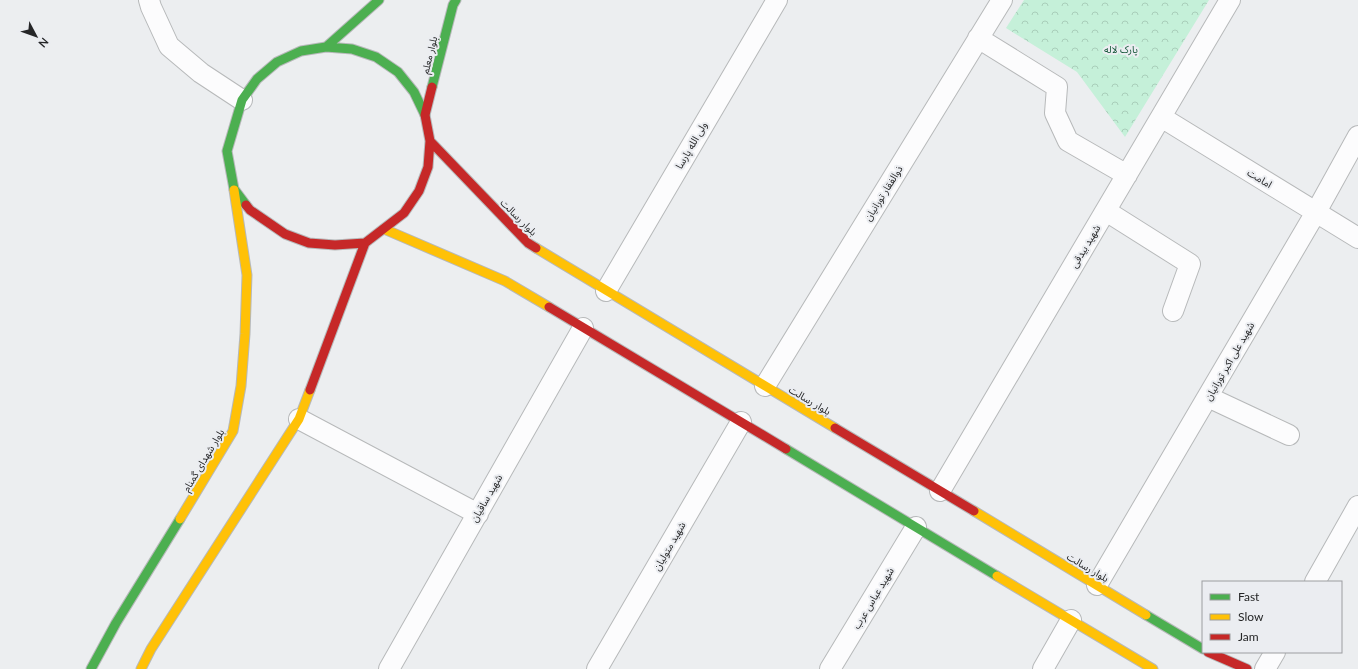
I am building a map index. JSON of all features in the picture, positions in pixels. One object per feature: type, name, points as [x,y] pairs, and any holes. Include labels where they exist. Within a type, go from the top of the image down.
[{"type":"main road","points":[[326,46],[379,0]]},
{"type":"main road","name":"بلوار معلم","points":[[425,115],[453,5],[456,0]]},
{"type":"main road","name":"بلوار شهدای گمنام","points":[[93,668],[116,623],[234,431],[241,386],[245,334],[247,274],[227,151],[242,100],[257,79],[277,62],[301,51],[326,46]]},
{"type":"main road","points":[[234,189],[250,210],[285,234],[309,243],[335,245],[365,242],[404,213],[419,192],[428,167],[430,141],[425,115],[414,92],[398,72],[376,57],[352,49],[326,46]]},
{"type":"main road","name":"بلوار رسالت","points":[[430,141],[528,243],[1202,648]]},
{"type":"main road","points":[[384,229],[505,281],[1153,669]]},
{"type":"main road","points":[[140,669],[151,649],[299,419],[365,242]]},
{"type":"main road","points":[[1210,653],[1247,669]]},
{"type":"street","points":[[149,0],[169,46],[200,73],[242,100]]},
{"type":"street","name":"ولی الله پارسا","points":[[606,291],[776,0]]},
{"type":"street","name":"ذوالفقار تورانیان","points":[[765,386],[1002,0]]},
{"type":"street","name":"شهید بیدقی","points":[[940,491],[1230,0]]},
{"type":"street","points":[[978,38],[1057,87],[1055,113],[1068,141],[1127,175]]},
{"type":"street","name":"امامت","points":[[1161,117],[1358,238]]},
{"type":"street","name":"شهید علی اکبر تورانیان","points":[[1097,585],[1316,212],[1358,136]]},
{"type":"street","points":[[1106,211],[1190,264],[1173,311]]},
{"type":"street","name":"شهید ساقیان","points":[[389,669],[584,328]]},
{"type":"street","points":[[1208,397],[1289,435]]},
{"type":"street","points":[[299,419],[478,514]]},
{"type":"street","name":"شهید متولیان","points":[[597,669],[741,422]]},
{"type":"street","points":[[1316,581],[1358,506]]},
{"type":"street","name":"شهید عباس عرب","points":[[830,669],[916,527]]},
{"type":"street","points":[[1043,669],[1072,620]]},
{"type":"street","points":[[1265,669],[1274,653]]},
{"type":"green space","name":"پارک لاله","points":[[1024,0],[1209,0],[1125,137],[1077,72],[1006,28]]},
{"type":"traffic: fast","points":[[326,47],[379,0]]},
{"type":"traffic: fast","points":[[432,87],[453,5],[456,0]]},
{"type":"traffic: fast","points":[[246,205],[234,189],[227,151],[242,100],[257,79],[277,62],[301,51],[326,47],[352,49],[376,57],[398,72],[414,92],[425,115]]},
{"type":"traffic: fast","points":[[786,449],[997,576]]},
{"type":"traffic: fast","points":[[91,669],[116,623],[180,519]]},
{"type":"traffic: fast","points":[[1146,615],[1202,648]]},
{"type":"traffic: slow","points":[[180,519],[233,431],[241,386],[247,275],[234,190]]},
{"type":"traffic: slow","points":[[384,229],[505,281],[549,307]]},
{"type":"traffic: slow","points":[[536,248],[835,428]]},
{"type":"traffic: slow","points":[[141,669],[151,649],[299,419],[310,390]]},
{"type":"traffic: slow","points":[[974,511],[1146,615]]},
{"type":"traffic: slow","points":[[997,576],[1153,669]]},
{"type":"traffic: jam","points":[[246,205],[250,210],[285,234],[309,243],[335,245],[365,243],[404,213],[419,191],[428,167],[430,141],[425,115],[432,87]]},
{"type":"traffic: jam","points":[[430,141],[528,243],[536,248]]},
{"type":"traffic: jam","points":[[310,390],[365,243]]},
{"type":"traffic: jam","points":[[549,307],[786,449]]},
{"type":"traffic: jam","points":[[835,428],[974,511]]},
{"type":"traffic: jam","points":[[1210,653],[1247,669]]}]
